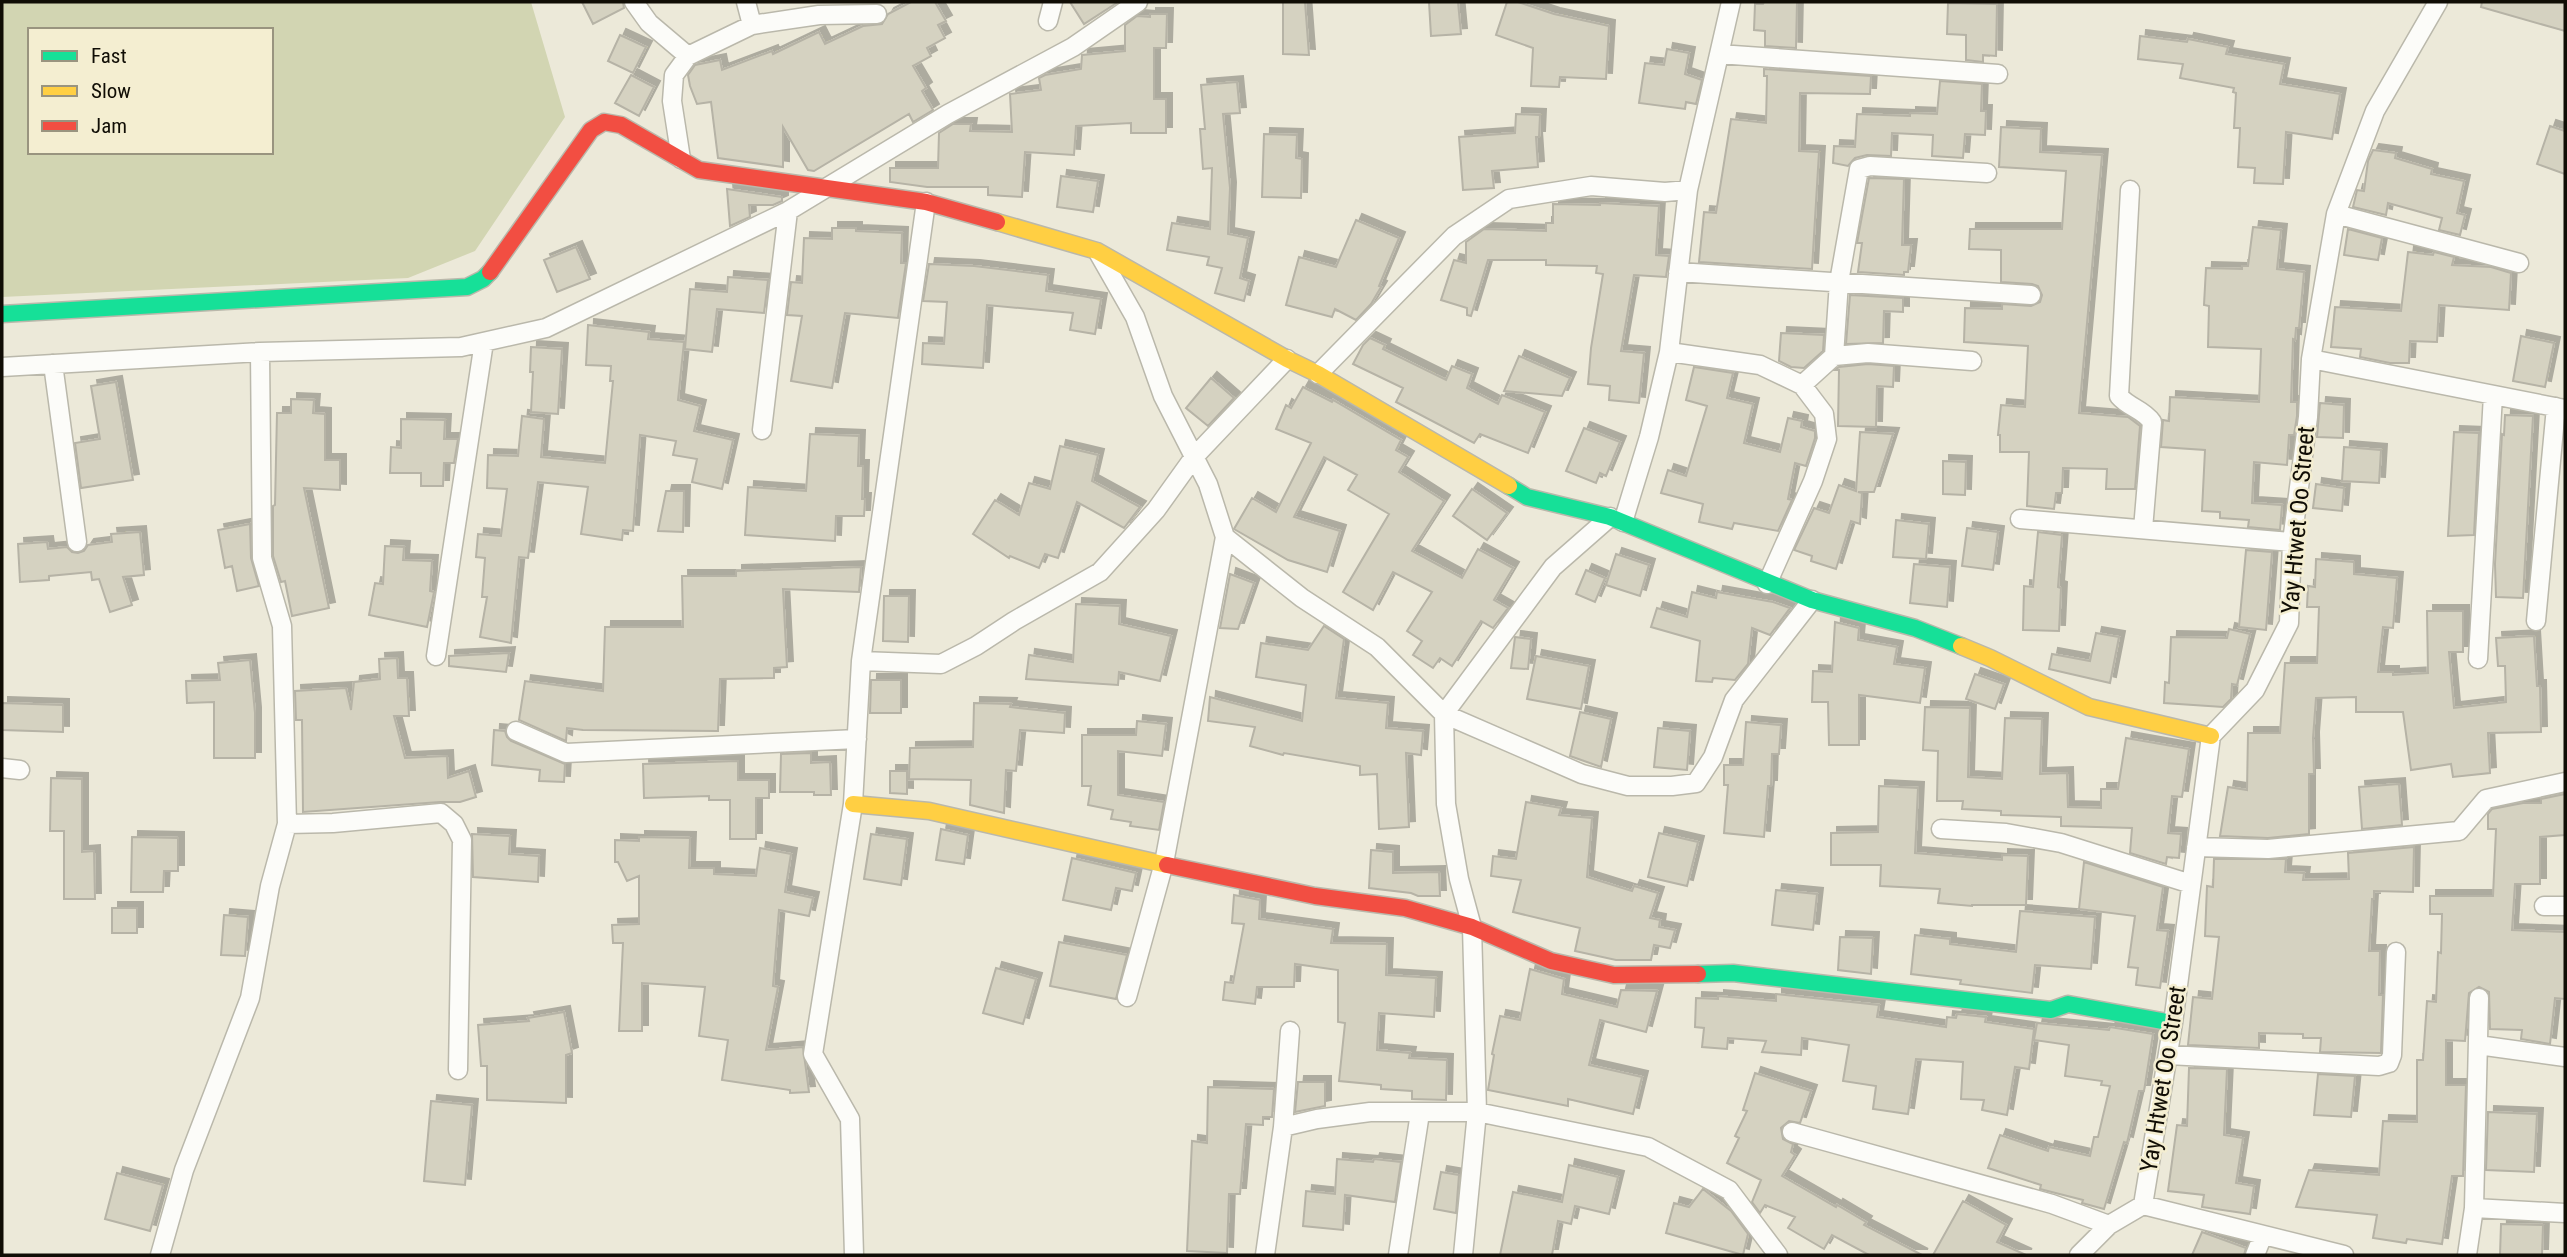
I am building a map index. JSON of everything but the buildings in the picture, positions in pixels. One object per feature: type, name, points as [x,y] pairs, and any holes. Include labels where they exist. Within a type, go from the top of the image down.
[{"type":"street","points":[[634,2],[649,23],[688,57]]},
{"type":"street","points":[[746,2],[751,25]]},
{"type":"street","points":[[1048,21],[1053,2]]},
{"type":"street","points":[[2,368],[260,352],[461,347],[546,328],[788,211],[948,114],[1073,47],[1138,2]]},
{"type":"street","points":[[1463,1255],[1477,1112],[1472,927],[1459,879],[1446,804],[1444,715],[1553,568],[1617,519],[1649,438],[1669,352],[1688,190],[1731,2]]},
{"type":"street","name":"Yay Htwet Oo Street","points":[[2079,1255],[2109,1225],[2143,1205],[2173,1023],[2211,736],[2255,690],[2289,624],[2292,542],[2308,417],[2311,359],[2336,214],[2375,111],[2438,2]]},
{"type":"street","points":[[681,159],[671,101],[674,75],[688,57],[751,25],[819,15],[877,14]]},
{"type":"street","points":[[1719,54],[1998,74]]},
{"type":"street","points":[[2,314],[467,288],[483,279],[495,267],[591,130],[604,122],[621,125],[699,170],[926,202],[1097,251],[1318,374],[1527,497],[1617,519],[1768,584],[1812,600],[1915,628],[1990,658],[2089,707],[2211,736]]},
{"type":"street","points":[[1834,356],[1839,282],[1859,169],[1870,166],[1987,173]]},
{"type":"street","points":[[1318,374],[1454,236],[1509,199],[1591,186],[1665,192],[1688,190]]},
{"type":"street","points":[[2130,190],[2119,396],[2126,405],[2145,413],[2152,422],[2143,529]]},
{"type":"street","points":[[854,1255],[850,1119],[813,1054],[853,804],[861,661],[926,202]]},
{"type":"street","points":[[762,430],[788,211]]},
{"type":"street","points":[[2336,214],[2519,263]]},
{"type":"street","points":[[1097,251],[1135,317],[1163,396],[1208,484],[1226,537],[1164,863],[1127,997]]},
{"type":"street","points":[[1678,272],[2031,295]]},
{"type":"street","points":[[436,656],[484,342]]},
{"type":"street","points":[[160,1255],[184,1170],[250,998],[270,886],[287,824],[282,626],[262,558],[260,352]]},
{"type":"street","points":[[1669,352],[1760,365],[1802,385],[1824,414],[1827,439],[1813,481],[1768,584]]},
{"type":"street","points":[[1802,385],[1834,356],[1868,353],[1972,361]]},
{"type":"street","points":[[861,661],[941,664],[1100,572],[1156,510],[1194,457],[1287,359]]},
{"type":"street","points":[[2311,359],[2561,408],[2536,621]]},
{"type":"street","points":[[53,364],[76,542]]},
{"type":"street","points":[[2478,659],[2493,395]]},
{"type":"street","points":[[2020,519],[2292,542]]},
{"type":"street","points":[[1226,537],[1302,598],[1377,647],[1444,715],[1583,774],[1628,786],[1696,783],[1713,757],[1734,700],[1812,600]]},
{"type":"street","points":[[516,731],[566,753],[856,739]]},
{"type":"street","points":[[2196,846],[2268,849],[2459,831],[2486,799],[2565,782]]},
{"type":"street","points":[[853,804],[929,811],[1315,896],[1405,908],[1472,927],[1551,961],[1614,975],[1733,973],[2051,1010],[2068,1004],[2173,1023]]},
{"type":"street","points":[[287,824],[333,823],[441,813],[454,824],[462,840],[458,1070]]},
{"type":"street","points":[[1941,829],[2006,834],[2061,843],[2191,884]]},
{"type":"street","points":[[2544,906],[2565,906]]},
{"type":"street","points":[[2168,1055],[2379,1066],[2389,1063],[2392,1055],[2396,952]]},
{"type":"street","points":[[2467,1255],[2474,1208],[2479,998]]},
{"type":"street","points":[[1265,1255],[1283,1126],[1290,1031]]},
{"type":"street","points":[[2478,1045],[2565,1057]]},
{"type":"street","points":[[1283,1126],[1370,1112],[1477,1112],[1648,1147],[1729,1190],[1778,1255]]},
{"type":"street","points":[[1398,1255],[1420,1113]]},
{"type":"street","points":[[1792,1132],[2052,1204],[2109,1225]]},
{"type":"street","points":[[2143,1205],[2344,1255]]},
{"type":"street","points":[[2474,1208],[2565,1213]]},
{"type":"street","points":[[2255,1255],[2263,1235]]},
{"type":"green space","points":[[2,2],[531,2],[565,117],[475,251],[408,278],[2,297]]},
{"type":"traffic: fast","points":[[2,314],[467,287],[490,272]]},
{"type":"traffic: fast","points":[[1509,486],[1527,497],[1610,517],[1812,600],[1915,628],[1961,646]]},
{"type":"traffic: fast","points":[[1698,974],[1733,973],[2051,1010],[2068,1004],[2173,1023]]},
{"type":"traffic: slow","points":[[997,222],[1097,251],[1318,374],[1509,486]]},
{"type":"traffic: slow","points":[[1961,646],[2089,707],[2211,736]]},
{"type":"traffic: slow","points":[[853,804],[929,811],[1167,865]]},
{"type":"traffic: jam","points":[[490,272],[591,130],[604,122],[621,125],[699,170],[926,202],[997,222]]},
{"type":"traffic: jam","points":[[1167,865],[1315,896],[1405,908],[1472,927],[1551,961],[1614,975],[1698,974]]}]
